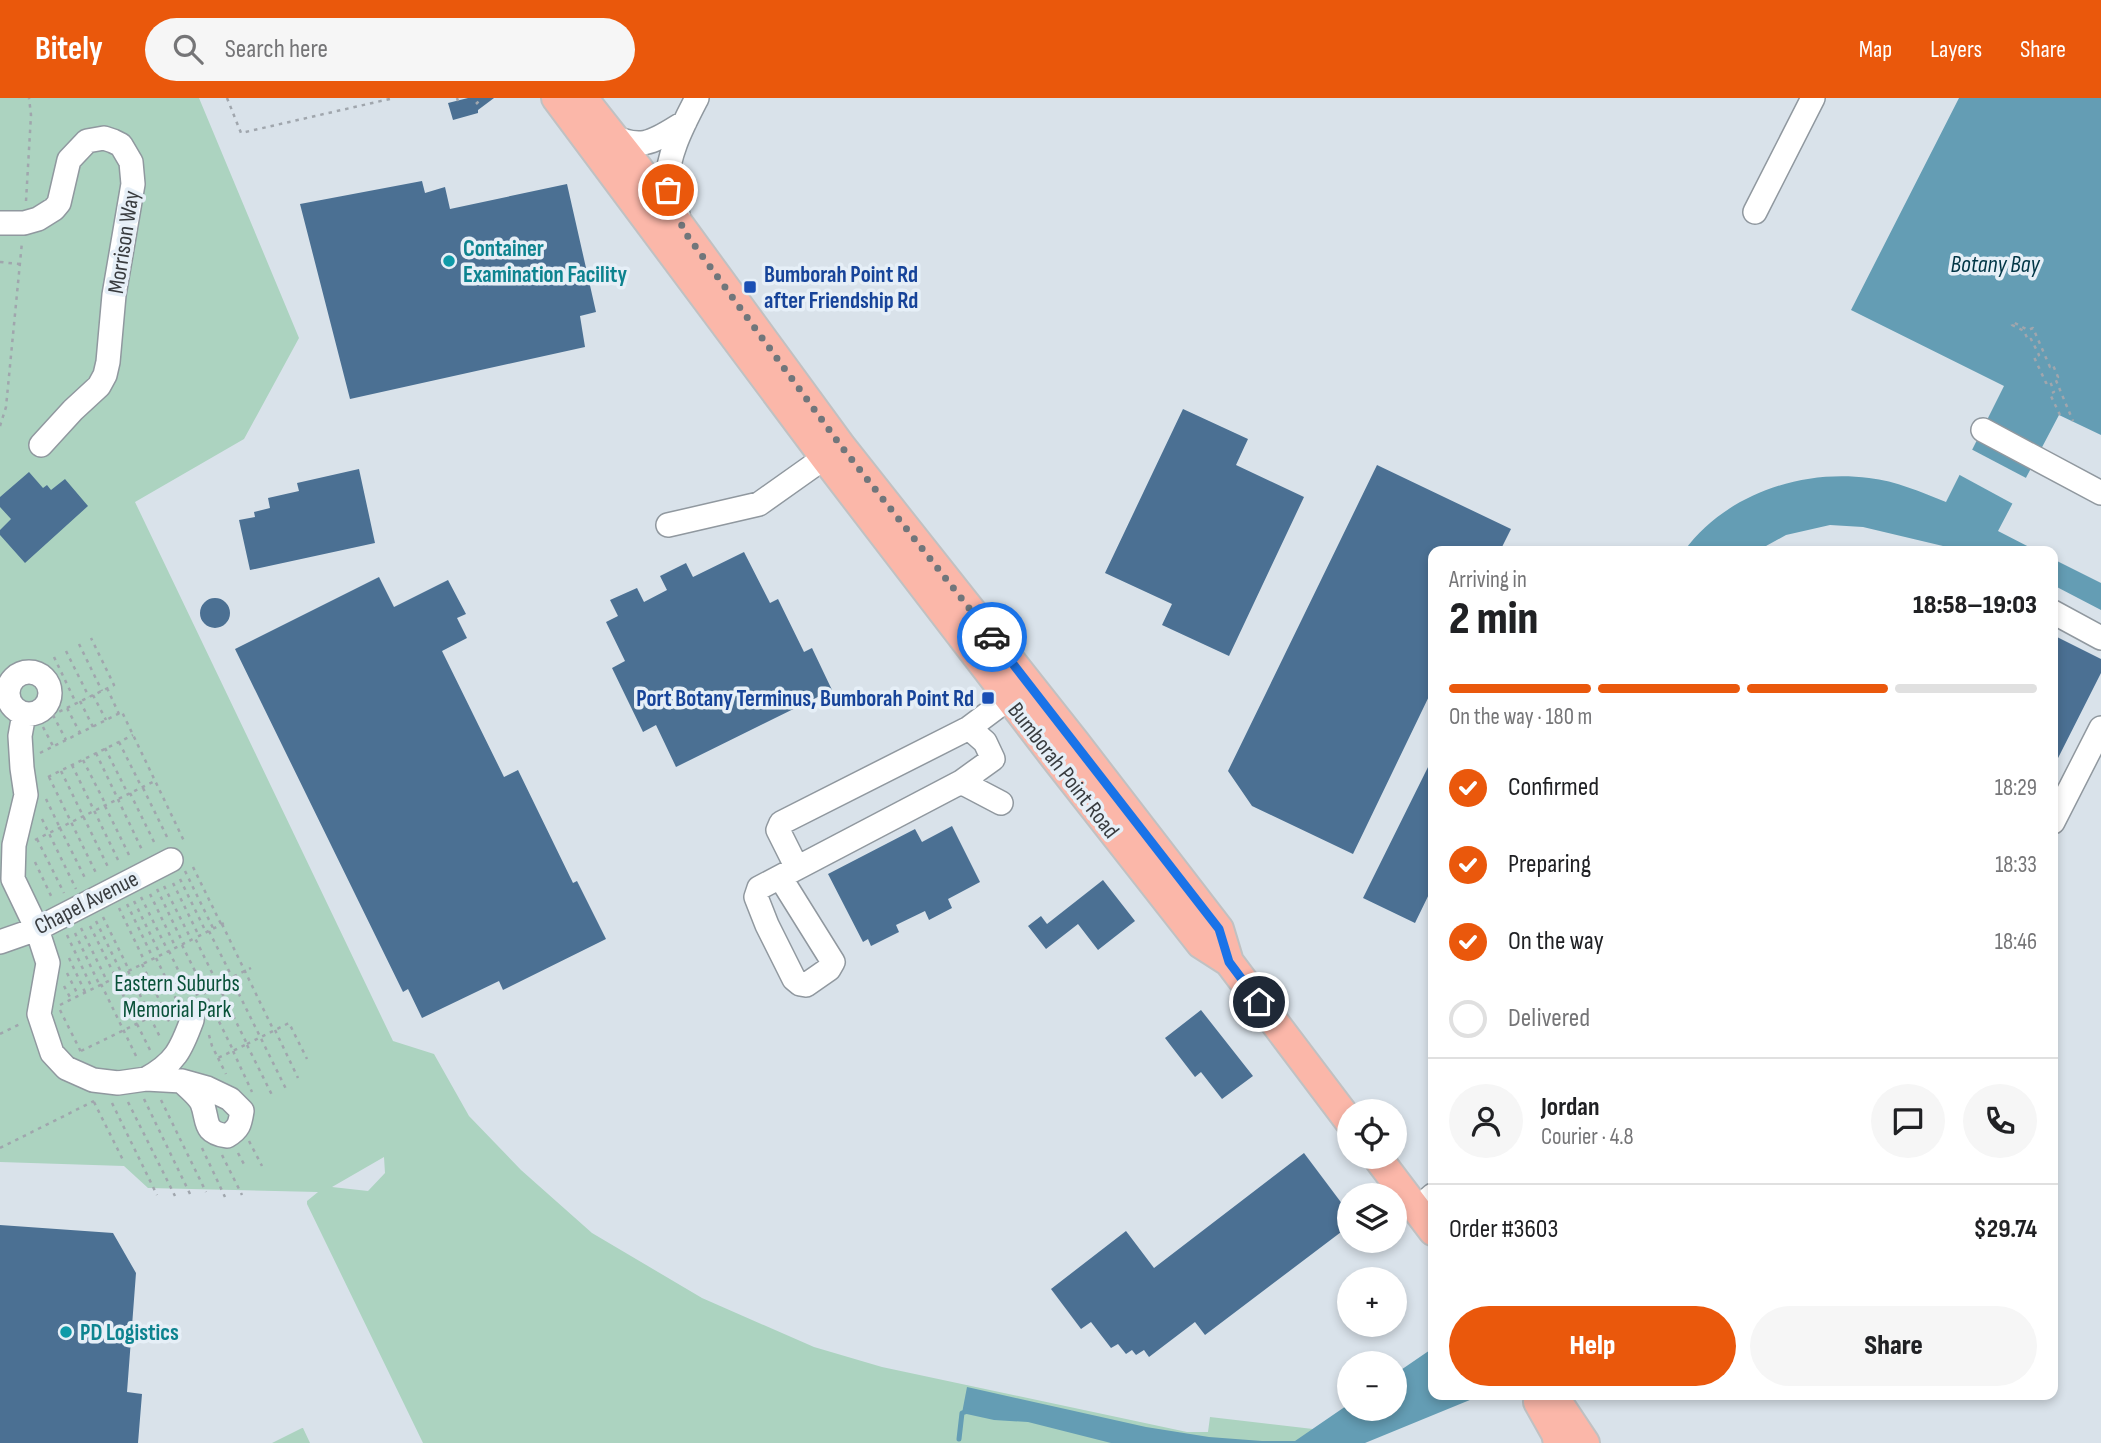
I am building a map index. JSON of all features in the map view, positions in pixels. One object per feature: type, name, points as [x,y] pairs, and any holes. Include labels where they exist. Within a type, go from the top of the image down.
[{"type":"main road","name":"Bumborah Point Road","points":[[570,104],[612,136],[684,231],[833,452],[1009,698],[1065,750]]},
{"type":"main road","name":"Bumborah Point Road","points":[[570,104],[833,452],[1065,750],[1201,944],[1229,962],[1337,1105]]},
{"type":"main road","points":[[1388,1169],[1428,1212]]},
{"type":"main road","points":[[1537,1400],[1550,1421],[1558,1443]]},
{"type":"main road","points":[[1556,1400],[1585,1443]]},
{"type":"street","points":[[684,231],[668,190],[668,168],[697,98]]},
{"type":"street","points":[[1755,212],[1813,98]]},
{"type":"street","points":[[612,136],[628,143],[649,142],[685,122]]},
{"type":"street","name":"Morrison Way","points":[[0,223],[24,223],[38,219],[54,209],[59,203],[69,160],[86,141],[104,138],[121,145],[131,162],[133,184],[114,295],[105,375],[99,386],[41,445]]},
{"type":"street","points":[[1983,430],[2101,493]]},
{"type":"street","points":[[668,525],[759,504],[833,452]]},
{"type":"street","points":[[2058,615],[2101,638]]},
{"type":"street","points":[[969,728],[985,742],[993,759],[961,782],[789,873],[778,830],[781,823],[969,728],[1009,698]]},
{"type":"street","points":[[24,714],[20,736],[26,795],[14,845],[13,879],[37,929],[48,963],[39,1014],[52,1052],[66,1068],[93,1080],[118,1083],[183,1081]]},
{"type":"street","points":[[2058,812],[2101,728]]},
{"type":"street","points":[[961,782],[1001,803]]},
{"type":"street","name":"Chapel Avenue","points":[[0,942],[37,929],[172,863]]},
{"type":"street","points":[[146,1081],[164,1069],[182,1047],[192,1012]]},
{"type":"path","points":[[0,426],[6,407],[24,223],[31,115],[29,98]]},
{"type":"path","points":[[226,98],[241,133],[394,98]]},
{"type":"path","points":[[476,104],[482,98]]},
{"type":"path","points":[[0,262],[19,264]]},
{"type":"path","points":[[2060,415],[2050,394],[2054,392],[2050,381],[2046,383],[2034,357],[2039,355],[2031,339],[2028,340],[2024,331],[2012,324],[2013,322],[2028,330],[2033,328],[2050,366],[2053,365],[2058,377],[2055,378],[2073,421]]},
{"type":"path","points":[[53,746],[40,721],[114,685],[92,638]]},
{"type":"path","points":[[79,644],[102,691]]},
{"type":"path","points":[[66,651],[106,720]]},
{"type":"path","points":[[54,657],[93,727]]},
{"type":"path","points":[[107,688],[119,714]]},
{"type":"path","points":[[67,708],[80,733]]},
{"type":"path","points":[[40,753],[122,712],[184,841]]},
{"type":"path","points":[[53,715],[66,740]]},
{"type":"path","points":[[100,881],[49,777],[133,735]]},
{"type":"path","points":[[119,742],[142,788],[172,863],[195,938]]},
{"type":"path","points":[[106,748],[129,794],[214,929]]},
{"type":"path","points":[[96,753],[146,858]]},
{"type":"path","points":[[83,760],[134,865]]},
{"type":"path","points":[[72,765],[123,870]]},
{"type":"path","points":[[61,771],[112,875]]},
{"type":"path","points":[[26,844],[155,781]]},
{"type":"path","points":[[44,794],[89,887]]},
{"type":"path","points":[[49,833],[77,892]]},
{"type":"path","points":[[37,839],[65,896]]},
{"type":"path","points":[[32,856],[54,903]]},
{"type":"path","points":[[172,863],[287,1091]]},
{"type":"path","points":[[193,867],[298,1078]]},
{"type":"path","points":[[162,883],[195,938],[273,1097]]},
{"type":"path","points":[[155,886],[257,1101]]},
{"type":"path","points":[[148,890],[176,947]]},
{"type":"path","points":[[140,894],[169,951],[192,1012]]},
{"type":"path","points":[[132,898],[161,955]]},
{"type":"path","points":[[125,901],[154,958],[192,1012],[218,1058],[289,1023],[307,1059]]},
{"type":"path","points":[[118,905],[164,1010]]},
{"type":"path","points":[[101,912],[162,1040]]},
{"type":"path","points":[[93,916],[122,974]]},
{"type":"path","points":[[87,919],[151,1053]]},
{"type":"path","points":[[192,1012],[164,1010],[81,1052],[57,1006],[228,921]]},
{"type":"path","points":[[79,923],[107,981]]},
{"type":"path","points":[[72,927],[146,1081],[191,1196]]},
{"type":"path","points":[[65,930],[92,988]]},
{"type":"path","points":[[69,959],[85,992]]},
{"type":"path","points":[[192,1012],[204,990],[251,968]]},
{"type":"path","points":[[0,1034],[26,1021]]},
{"type":"path","points":[[146,1081],[206,1192]]},
{"type":"path","points":[[124,1094],[175,1196]]},
{"type":"path","points":[[108,1095],[157,1195]]},
{"type":"path","points":[[0,1148],[101,1098]]},
{"type":"path","points":[[94,1102],[124,1162]]},
{"type":"path","points":[[244,1132],[262,1166]]},
{"type":"path","points":[[233,1143],[245,1166]]},
{"type":"path","points":[[218,1146],[242,1195]]},
{"type":"green space","name":"Eastern Suburbs Memorial Park","points":[[0,98],[199,98],[299,338],[244,439],[135,502],[393,1041],[434,1054],[469,1116],[521,1170],[592,1233],[702,1298],[814,1347],[882,1367],[1187,1432],[1208,1432],[1210,1417],[1313,1429],[1333,1443],[423,1443],[307,1204],[318,1192],[148,1188],[124,1166],[0,1162]],"holes":[[[384,1157],[385,1173],[368,1191],[332,1187]]]},
{"type":"green space","points":[[302,1428],[310,1443],[272,1443]]},
{"type":"water","name":"Botany Bay","points":[[1959,98],[2101,98],[2101,435],[2059,415],[1998,531],[2027,546],[1943,546],[1863,527],[1830,525],[1786,535],[1766,546],[1688,546],[1721,514],[1743,500],[1792,482],[1843,476],[1879,479],[1946,502],[2004,386],[1851,310]]},
{"type":"water","points":[[2058,562],[2101,583],[2101,610],[2058,588]]},
{"type":"water","points":[[1428,1351],[1428,1400],[1470,1400],[1365,1443],[1111,1443],[1028,1422],[994,1420],[962,1413],[967,1387],[1146,1427],[1209,1437],[1295,1441],[1337,1412],[1337,1421],[1407,1421],[1407,1366]]},
{"type":"pier","points":[[1969,448],[2028,479],[2015,505],[1956,473]]},
{"type":"building","points":[[468,98],[494,98],[478,110],[478,113],[453,120],[448,103]]},
{"type":"building","name":"Container Examination Facility","points":[[422,181],[425,193],[445,187],[450,209],[567,184],[596,312],[580,316],[585,347],[350,399],[300,204]]},
{"type":"building","points":[[1183,409],[1248,439],[1236,465],[1304,497],[1229,656],[1162,625],[1172,604],[1105,573]]},
{"type":"building","points":[[1377,465],[1511,529],[1502,546],[1428,546],[1428,698],[1353,854],[1252,806],[1228,771]]},
{"type":"building","points":[[359,469],[375,543],[250,570],[239,520],[255,517],[254,512],[270,508],[268,498],[299,491],[297,483]]},
{"type":"building","points":[[29,472],[43,488],[47,485],[51,490],[65,479],[88,506],[25,563],[0,535],[0,530],[11,519],[0,507],[0,497]]},
{"type":"building","points":[[744,552],[770,603],[778,599],[804,652],[812,648],[832,690],[676,767],[656,725],[643,732],[612,668],[625,661],[606,622],[618,616],[610,600],[637,588],[644,602],[667,590],[660,576],[686,563],[693,577]]},
{"type":"building","points":[[379,577],[394,607],[448,580],[466,614],[457,618],[467,638],[442,651],[504,777],[518,770],[573,883],[577,881],[606,939],[503,990],[499,981],[422,1018],[408,989],[403,992],[235,649]]},
{"type":"building","points":[[215,598],[226,602],[230,613],[226,624],[215,628],[204,624],[200,613],[204,602]]},
{"type":"building","points":[[2058,638],[2101,659],[2101,673],[2058,758]]},
{"type":"building","points":[[1428,767],[1428,896],[1415,923],[1363,898]]},
{"type":"building","points":[[952,826],[980,882],[948,899],[952,908],[929,920],[925,911],[896,925],[899,932],[871,946],[868,939],[863,942],[828,874],[915,829],[922,842]]},
{"type":"building","points":[[1103,880],[1135,921],[1098,950],[1078,924],[1046,949],[1028,926],[1041,916],[1047,924]]},
{"type":"building","points":[[1201,1010],[1253,1076],[1222,1099],[1201,1072],[1195,1077],[1165,1038]]},
{"type":"building","points":[[1304,1153],[1337,1197],[1337,1235],[1205,1335],[1195,1322],[1149,1357],[1144,1350],[1136,1355],[1132,1350],[1126,1354],[1118,1344],[1111,1348],[1091,1322],[1081,1329],[1051,1289],[1126,1231],[1154,1268]]},
{"type":"building","name":"PD Logistics","points":[[0,1225],[113,1233],[136,1273],[127,1392],[142,1394],[138,1443],[0,1443]]},
{"type":"waterway","points":[[959,1439],[962,1413],[968,1411]]},
{"type":"way so far","points":[[668,190],[684,231],[841,446],[992,637]]},
{"type":"place","name":"Container Examination Facility","points":[[449,261]]},
{"type":"place","name":"Bumborah Point Rd after Friendship Rd","points":[[750,287]]},
{"type":"place","name":"Port Botany Terminus, Bumborah Point Rd","points":[[988,698]]},
{"type":"place","name":"PD Logistics","points":[[66,1332]]},
{"type":"route","points":[[992,637],[1219,929],[1229,962],[1259,1002]]}]
